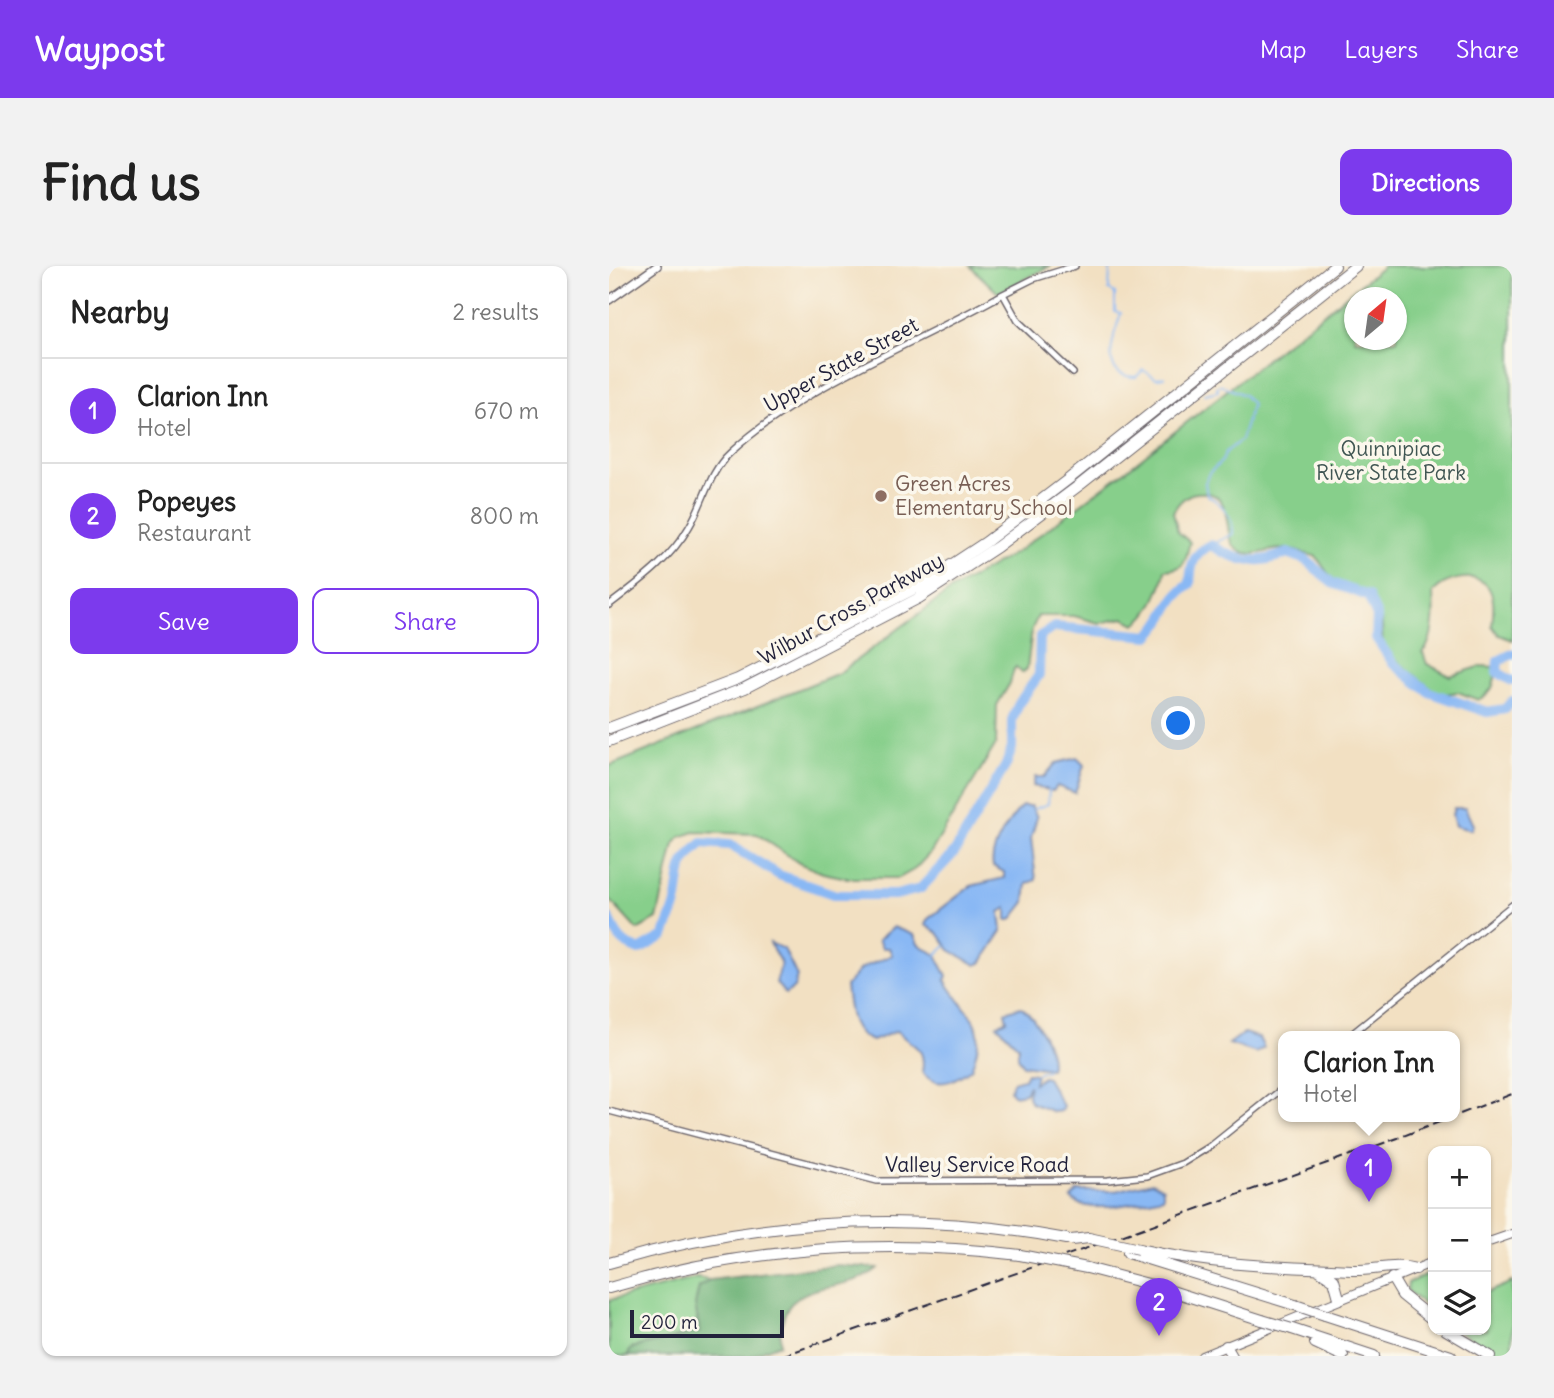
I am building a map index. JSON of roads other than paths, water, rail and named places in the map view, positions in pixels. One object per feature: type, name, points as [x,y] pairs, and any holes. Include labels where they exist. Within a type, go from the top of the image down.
[{"type":"highway","name":"Wilbur Cross Parkway","points":[[609,728],[738,679],[916,588],[986,542],[1070,478],[1335,266]]},
{"type":"highway","name":"Wilbur Cross Parkway","points":[[609,741],[745,688],[919,598],[997,547],[1081,484],[1356,266]]},
{"type":"highway","points":[[609,1263],[724,1235],[829,1223],[960,1225],[1068,1239],[1128,1253],[1451,1356]]},
{"type":"highway","points":[[1068,1239],[1089,1238],[1187,1257],[1315,1269],[1373,1270],[1404,1266],[1416,1269]]},
{"type":"highway","points":[[609,1288],[709,1263],[814,1249],[908,1246],[1020,1255],[1087,1268],[1156,1286],[1374,1356]]},
{"type":"highway","points":[[1315,1269],[1334,1280],[1339,1298]]},
{"type":"highway","points":[[1392,1278],[1404,1297],[1428,1316]]},
{"type":"highway","points":[[1294,1330],[1343,1356]]},
{"type":"highway","points":[[1454,1335],[1490,1356]]},
{"type":"highway","points":[[1223,1350],[1232,1356]]},
{"type":"main road","points":[[609,300],[657,266]]},
{"type":"main road","points":[[1491,1241],[1512,1234]]},
{"type":"main road","points":[[1202,1356],[1223,1350],[1339,1298],[1428,1264]]},
{"type":"street","name":"Upper State Street","points":[[609,605],[653,571],[678,544],[694,518],[716,468],[733,449],[813,395],[1033,279],[1075,266]]},
{"type":"street","points":[[1003,294],[1017,321],[1073,373]]},
{"type":"street","points":[[1355,1031],[1512,905]]},
{"type":"street","name":"Valley Service Road","points":[[609,1111],[877,1181],[1108,1180],[1147,1176],[1183,1163],[1212,1145],[1278,1092]]},
{"type":"water","points":[[1077,758],[1084,765],[1075,793],[1057,786],[1053,791],[1033,786],[1035,777],[1044,777],[1056,763]]},
{"type":"water","points":[[1022,806],[1031,806],[1037,817],[1031,838],[1036,880],[1027,884],[1025,902],[1011,920],[1007,920],[1007,908],[1000,912],[1002,931],[981,963],[976,965],[950,950],[938,933],[925,925],[928,919],[971,886],[1004,878],[1004,872],[993,866],[994,851],[1006,826]]},
{"type":"water","points":[[1454,808],[1465,808],[1473,825],[1471,830],[1455,826],[1452,815]]},
{"type":"water","points":[[893,927],[914,935],[918,944],[936,955],[947,976],[945,980],[974,1021],[978,1040],[971,1069],[952,1080],[940,1083],[928,1078],[922,1072],[921,1052],[897,1031],[872,1041],[858,1032],[851,1018],[846,986],[860,969],[892,955],[889,948],[882,948],[878,940]]},
{"type":"water","points":[[770,943],[784,949],[797,976],[794,988],[785,994],[776,983],[780,961]]},
{"type":"water","points":[[1021,1007],[1033,1018],[1043,1035],[1050,1053],[1050,1069],[1023,1065],[1018,1057],[1018,1046],[997,1025],[1007,1020],[1005,1012]]},
{"type":"water","points":[[1244,1033],[1259,1038],[1264,1048],[1256,1053],[1229,1044]]},
{"type":"water","points":[[1027,1073],[1036,1074],[1034,1083],[1043,1077],[1047,1078],[1063,1106],[1061,1111],[1054,1112],[1031,1103],[1028,1097],[1029,1085],[1025,1093],[1013,1095],[1010,1091],[1013,1082],[1024,1079]]},
{"type":"water","points":[[1152,1182],[1163,1188],[1163,1197],[1102,1207],[1079,1204],[1071,1198],[1078,1191],[1115,1191]]},
{"type":"waterway","points":[[1110,269],[1109,290],[1115,293],[1115,312],[1121,313],[1112,343],[1112,363],[1116,370],[1124,375],[1136,377],[1143,370],[1156,378],[1164,377]]},
{"type":"waterway","points":[[1205,394],[1218,391],[1217,387],[1221,385],[1244,395],[1252,404],[1241,440],[1226,452],[1222,461],[1209,473],[1205,483],[1207,495],[1226,511],[1233,528],[1233,534],[1211,545]]},
{"type":"waterway","points":[[609,918],[620,938],[639,950],[664,936],[676,903],[683,865],[702,843],[730,845],[779,875],[836,895],[896,895],[920,889],[954,853],[1006,765],[1012,748],[1012,720],[1019,703],[1039,675],[1040,636],[1055,627],[1149,636],[1172,602],[1190,584],[1192,565],[1197,556],[1211,545],[1240,559],[1267,559],[1288,553],[1306,560],[1332,583],[1368,596],[1377,616],[1376,638],[1393,663],[1429,692],[1487,712],[1505,709],[1512,701]]},
{"type":"waterway","points":[[1512,654],[1498,661],[1497,672],[1512,681]]},
{"type":"waterway","points":[[1034,809],[1048,804],[1049,790]]},
{"type":"waterway","points":[[936,955],[946,946]]},
{"type":"waterway","points":[[1036,1074],[1047,1070]]},
{"type":"railway","points":[[1460,1114],[1512,1094]]},
{"type":"railway","points":[[782,1356],[1439,1122]]},
{"type":"place","name":"Green Acres Elementary School","points":[[881,496]]},
{"type":"place","name":"Clarion Inn","points":[[1369,1202]]},
{"type":"place","name":"Popeyes","points":[[1159,1336]]},
{"type":"park label","name":"Quinnipiac River State Park","points":[[1391,461]]}]
